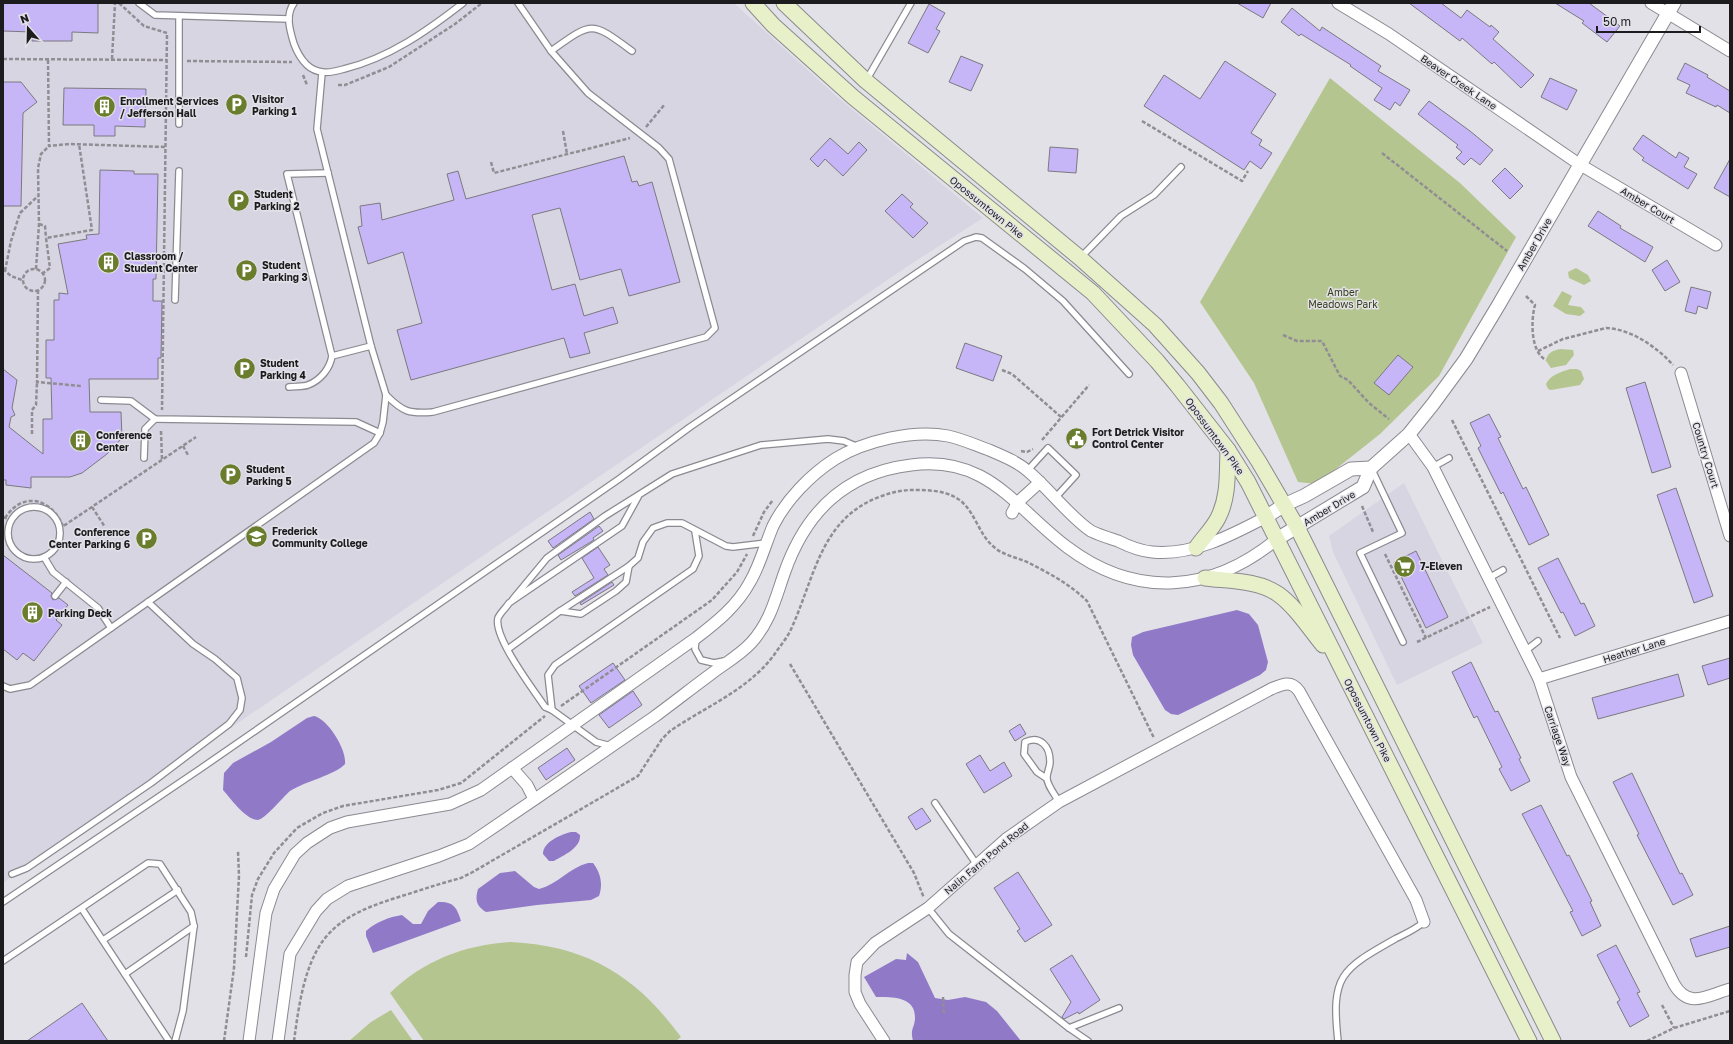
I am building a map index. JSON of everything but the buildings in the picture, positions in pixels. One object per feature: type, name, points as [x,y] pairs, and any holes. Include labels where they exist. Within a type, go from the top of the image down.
[{"type":"main road","name":"Opossumtown Pike","points":[[753,3],[773,25],[852,97],[1093,293],[1157,361],[1228,450],[1248,482],[1266,517],[1529,1041]]},
{"type":"main road","name":"Opossumtown Pike","points":[[784,3],[866,81],[1080,258],[1155,325],[1198,373],[1221,404],[1259,462],[1297,527],[1554,1041]]},
{"type":"main road","points":[[1196,548],[1218,518],[1223,506],[1226,491],[1228,450]]},
{"type":"main road","points":[[1205,578],[1250,584],[1266,588],[1278,594],[1290,605],[1340,666]]},
{"type":"street","name":"Beaver Creek Lane","points":[[1338,3],[1389,34],[1580,164]]},
{"type":"street","points":[[1651,3],[1670,8],[1730,51]]},
{"type":"street","name":"Amber Drive","points":[[1277,539],[1363,487],[1371,468],[1409,434],[1466,359],[1670,8]]},
{"type":"street","name":"Amber Court","points":[[1580,164],[1716,245]]},
{"type":"street","name":"Country Court","points":[[1681,373],[1730,536]]},
{"type":"street","points":[[249,1041],[266,913],[277,883],[295,854],[307,843],[330,828],[347,822],[450,804],[481,790],[696,638],[735,605],[750,582],[766,543],[783,508],[820,470],[836,458],[859,448],[891,438],[921,434],[946,436],[966,441],[1006,457],[1028,470],[1091,530],[1132,547],[1151,552],[1173,552],[1196,548],[1232,535],[1266,517],[1284,505],[1304,496],[1352,469],[1371,468]]},
{"type":"street","name":"Carriage Way","points":[[1409,434],[1426,454],[1433,467],[1539,679],[1571,777],[1678,990],[1689,998],[1697,999],[1730,988]]},
{"type":"street","points":[[278,1041],[290,954],[316,911],[327,899],[348,886],[440,856],[469,844],[687,694],[733,658],[749,645],[764,628],[775,605],[791,553],[805,528],[821,507],[837,492],[862,478],[910,465],[933,464],[954,467],[990,481],[1018,502],[1066,547],[1105,570],[1145,583],[1172,584],[1205,578],[1257,555],[1277,539]]},
{"type":"street","points":[[1012,513],[1018,502],[1040,482]]},
{"type":"street","name":"Heather Lane","points":[[1539,679],[1730,621]]},
{"type":"street","name":"Nalin Farm Pond Road","points":[[884,1041],[860,1004],[855,992],[857,962],[875,944],[928,908],[1012,835],[1059,802],[1271,689],[1288,683],[1295,685],[1303,698],[1416,900],[1424,922]]},
{"type":"street","points":[[512,768],[527,785],[534,799]]},
{"type":"lane","points":[[139,3],[155,15],[289,19]]},
{"type":"lane","points":[[294,3],[290,11],[289,19],[292,38],[301,59],[309,67],[322,72],[356,66],[388,53],[412,40],[463,3]]},
{"type":"lane","points":[[386,395],[397,405],[414,414],[433,412],[706,337],[715,328],[669,159],[659,148],[588,93],[551,50],[518,3]]},
{"type":"lane","points":[[866,81],[911,3]]},
{"type":"lane","points":[[179,16],[179,124]]},
{"type":"lane","points":[[551,50],[578,32],[590,28],[603,30],[632,51]]},
{"type":"lane","points":[[3,686],[10,689],[30,685],[374,443],[380,433],[386,395],[371,346],[316,129],[322,72]]},
{"type":"lane","points":[[1080,258],[1122,216],[1154,195],[1180,167]]},
{"type":"lane","points":[[175,300],[179,171]]},
{"type":"lane","points":[[289,387],[308,385],[322,376],[330,365],[332,356],[287,174],[328,172]]},
{"type":"lane","points":[[3,902],[200,769],[612,483],[696,422],[964,241],[976,237],[982,238],[1025,269],[1063,301],[1129,374]]},
{"type":"lane","points":[[332,356],[371,346]]},
{"type":"lane","points":[[101,400],[131,402],[156,419],[356,422],[380,433]]},
{"type":"lane","points":[[144,458],[145,429],[156,419]]},
{"type":"lane","points":[[612,746],[596,742],[552,710],[545,707],[502,640],[498,624],[498,616],[547,558],[606,516],[672,474],[761,445],[828,439],[844,441],[859,448]]},
{"type":"lane","points":[[1028,470],[1048,448],[1076,475],[1056,497]]},
{"type":"lane","points":[[1433,467],[1449,458]]},
{"type":"lane","points":[[1371,468],[1402,534],[1360,553],[1403,642]]},
{"type":"lane","points":[[509,603],[622,526],[638,497]]},
{"type":"lane","points":[[29,508],[38,508],[46,511],[53,516],[61,528],[58,542],[54,550],[44,557],[30,559],[21,556],[9,543],[8,534],[12,520],[20,511],[29,508]]},
{"type":"lane","points":[[508,649],[560,611],[629,566],[638,558],[643,542],[653,528],[667,523],[682,523],[726,546],[766,543]]},
{"type":"lane","points":[[552,710],[552,701],[547,682],[550,670],[693,569],[699,556],[695,531]]},
{"type":"lane","points":[[44,557],[53,572],[98,608],[111,628]]},
{"type":"lane","points":[[560,611],[581,614],[616,591],[626,582],[629,566]]},
{"type":"lane","points":[[1489,578],[1503,570]]},
{"type":"lane","points":[[55,596],[66,582]]},
{"type":"lane","points":[[12,874],[27,868],[151,783],[229,724],[240,710],[242,698],[236,678],[215,659],[193,644],[148,602]]},
{"type":"lane","points":[[696,638],[695,649],[701,660],[714,663],[733,658]]},
{"type":"lane","points":[[1525,651],[1538,641]]},
{"type":"lane","points":[[1046,778],[1050,759],[1046,745],[1042,741],[1032,739],[1025,742],[1024,754],[1037,772],[1046,778],[1059,802]]},
{"type":"lane","points":[[935,803],[977,865]]},
{"type":"lane","points":[[3,961],[148,863],[160,864],[191,912],[194,926],[183,1011],[175,1041]]},
{"type":"lane","points":[[103,940],[178,890]]},
{"type":"lane","points":[[928,908],[949,934],[1069,1028],[1088,1041]]},
{"type":"lane","points":[[82,909],[169,1041]]},
{"type":"lane","points":[[1338,1041],[1336,1004],[1338,986],[1348,970],[1363,957],[1424,922]]},
{"type":"lane","points":[[125,974],[194,926]]},
{"type":"lane","points":[[1069,1028],[1119,1008]]},
{"type":"path","points":[[112,60],[115,3]]},
{"type":"path","points":[[119,3],[144,26],[167,33],[162,411]]},
{"type":"path","points":[[3,59],[167,60]]},
{"type":"path","points":[[48,60],[49,146]]},
{"type":"path","points":[[185,61],[292,62],[295,65]]},
{"type":"path","points":[[300,70],[307,85]]},
{"type":"path","points":[[646,127],[665,104]]},
{"type":"path","points":[[1142,121],[1242,181],[1248,172]]},
{"type":"path","points":[[563,131],[567,154]]},
{"type":"path","points":[[491,162],[494,172],[633,137]]},
{"type":"path","points":[[36,269],[39,224],[38,168],[41,154],[49,146],[79,144],[165,147]]},
{"type":"path","points":[[46,238],[92,230],[79,144]]},
{"type":"path","points":[[1382,153],[1507,251]]},
{"type":"path","points":[[36,269],[42,274],[46,283],[42,289],[38,290],[28,290],[22,280],[11,276],[4,270],[20,213],[38,196]]},
{"type":"path","points":[[39,224],[45,226],[50,268],[42,274]]},
{"type":"path","points":[[22,280],[27,272],[36,269]]},
{"type":"path","points":[[32,434],[32,410],[36,405],[37,382],[38,290]]},
{"type":"path","points":[[1526,296],[1534,305],[1532,324],[1538,351],[1546,360]]},
{"type":"path","points":[[1538,351],[1563,340],[1606,328],[1620,329],[1641,340],[1663,355],[1681,373]]},
{"type":"path","points":[[1283,335],[1297,341],[1322,341],[1340,376],[1348,380],[1369,403],[1389,419]]},
{"type":"path","points":[[1002,370],[1012,374],[1061,417]]},
{"type":"path","points":[[37,382],[81,386]]},
{"type":"path","points":[[1041,441],[1089,385]]},
{"type":"path","points":[[1452,420],[1560,638]]},
{"type":"path","points":[[161,431],[162,460]]},
{"type":"path","points":[[12,520],[4,518],[10,510],[18,504],[27,501],[39,502],[48,505],[56,513],[61,528],[196,437]]},
{"type":"path","points":[[183,446],[188,455]]},
{"type":"path","points":[[1020,451],[1027,452],[1036,447]]},
{"type":"path","points":[[294,1041],[297,1016],[310,965],[322,942],[338,924],[359,911],[373,905],[471,874],[638,776],[662,739],[670,731],[736,690],[764,667],[791,629],[822,550],[841,521],[871,500],[888,494],[904,490],[930,490],[958,498],[971,514],[986,539],[994,548],[1008,556],[1028,563],[1075,589],[1086,601],[1159,750]]},
{"type":"path","points":[[246,964],[252,895],[265,865],[297,828],[323,813],[343,806],[438,790],[461,783],[552,710],[568,703],[712,600],[737,572],[764,512],[776,495]]},
{"type":"path","points":[[1362,506],[1373,532]]},
{"type":"path","points":[[92,507],[105,527]]},
{"type":"path","points":[[1385,554],[1426,638]]},
{"type":"path","points":[[1417,642],[1494,605]]},
{"type":"path","points":[[790,664],[914,873],[928,908]]},
{"type":"path","points":[[224,1041],[234,968],[239,876],[238,851]]},
{"type":"path","points":[[943,997],[944,1014]]},
{"type":"path","points":[[1662,1005],[1674,1028]]},
{"type":"path","points":[[1647,1041],[1674,1028],[1730,1010]]},
{"type":"shaded area","name":"Frederick Community College","points":[[3,3],[734,3],[834,94],[983,218],[908,266],[3,883]]},
{"type":"shaded area","points":[[1404,483],[1483,643],[1397,685],[1333,552],[1329,536]]},
{"type":"shaded area","points":[[1237,610],[1249,614],[1258,625],[1268,662],[1266,670],[1260,675],[1178,715],[1171,714],[1165,710],[1133,655],[1131,645],[1132,637],[1143,632]]},
{"type":"shaded area","points":[[314,716],[325,723],[336,736],[343,751],[345,764],[327,775],[290,791],[261,819],[253,819],[243,813],[223,790],[224,773],[233,763],[271,742],[307,718]]},
{"type":"shaded area","points":[[571,832],[576,832],[580,835],[578,844],[567,854],[554,861],[549,861],[543,854],[546,846],[557,837]]},
{"type":"shaded area","points":[[588,863],[593,863],[596,867],[601,883],[599,896],[591,900],[486,912],[478,905],[478,889],[500,873],[515,871],[534,887],[539,889],[552,884],[575,868]]},
{"type":"shaded area","points":[[438,902],[451,904],[454,906],[461,921],[373,953],[366,936],[366,931],[383,920],[402,915],[413,924],[421,924],[428,911]]},
{"type":"shaded area","points":[[907,953],[918,962],[935,998],[948,1000],[965,997],[986,1002],[997,1011],[1021,1041],[913,1041],[912,1031],[915,1019],[912,1006],[902,999],[876,997],[864,977],[896,959],[906,960]]},
{"type":"green space","name":"Amber Meadows Park","points":[[1330,78],[1460,183],[1516,237],[1439,376],[1380,434],[1317,484],[1298,482],[1254,383],[1200,302]]},
{"type":"green space","points":[[1576,268],[1588,275],[1591,281],[1584,285],[1569,278],[1568,272]]},
{"type":"green space","points":[[1562,291],[1572,296],[1568,305],[1581,307],[1585,312],[1580,316],[1566,314],[1553,306]]},
{"type":"green space","points":[[1560,349],[1573,350],[1574,355],[1566,365],[1551,368],[1546,361],[1547,356]]},
{"type":"green space","points":[[1570,369],[1577,369],[1581,371],[1584,379],[1580,385],[1551,390],[1548,389],[1546,384],[1550,378]]},
{"type":"green space","points":[[511,942],[539,945],[564,950],[587,958],[608,968],[628,981],[646,997],[681,1037],[676,1041],[424,1041],[390,993],[403,981],[431,963],[446,956],[477,947]]},
{"type":"green space","points":[[391,1010],[413,1041],[349,1041],[371,1022]]},
{"type":"place","name":"Visitor Parking 1","points":[[237,105]]},
{"type":"place","name":"Enrollment Services / Jefferson Hall","points":[[104,107]]},
{"type":"place","name":"Student Parking 2","points":[[238,200]]},
{"type":"place","name":"Classroom / Student Center","points":[[109,262]]},
{"type":"place","name":"Student Parking 3","points":[[246,271]]},
{"type":"place","name":"Student Parking 4","points":[[244,369]]},
{"type":"place","name":"Fort Detrick Visitor Control Center","points":[[1076,438]]},
{"type":"place","name":"Conference Center","points":[[81,441]]},
{"type":"place","name":"Student Parking 5","points":[[230,475]]},
{"type":"place","name":"Frederick Community College","points":[[256,537]]},
{"type":"place","name":"Conference Center Parking 6","points":[[146,538]]},
{"type":"place","name":"7-Eleven","points":[[1405,566]]},
{"type":"place","name":"Parking Deck","points":[[32,613]]}]
